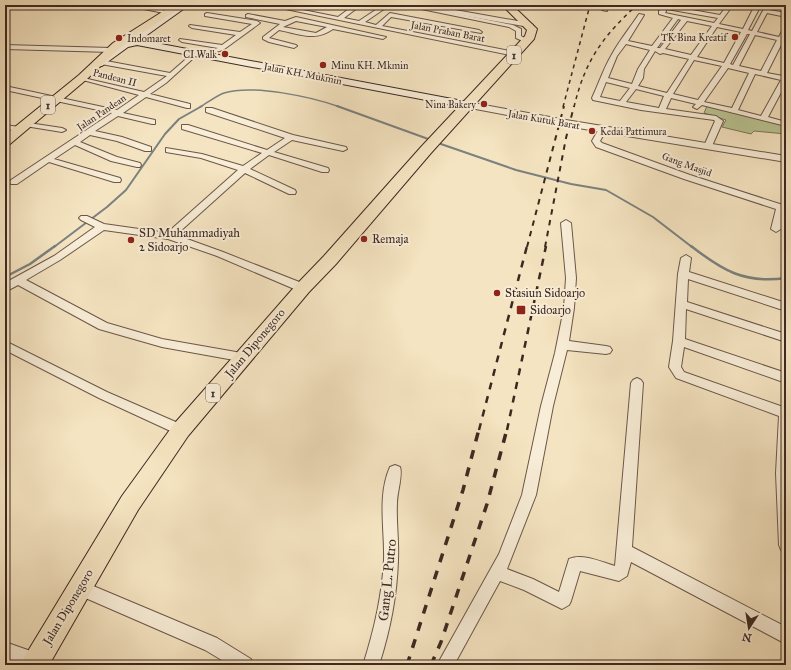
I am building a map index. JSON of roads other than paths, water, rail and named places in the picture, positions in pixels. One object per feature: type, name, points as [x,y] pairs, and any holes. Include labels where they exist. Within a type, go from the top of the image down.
[{"type":"highway","name":"1","points":[[5,141],[81,78],[111,50],[132,34],[179,5]]},
{"type":"highway","points":[[507,5],[529,25]]},
{"type":"highway","name":"1","points":[[468,105],[527,41],[532,32],[529,25]]},
{"type":"highway","name":"Jalan Diponegoro","points":[[35,663],[130,503],[181,430],[303,288],[330,260],[426,150],[468,105]]},
{"type":"main road","points":[[91,69],[125,45],[138,42],[135,39],[139,35],[185,5]]},
{"type":"main road","name":"Jalan KH. Mukmin","points":[[138,42],[199,54],[220,51],[468,105]]},
{"type":"street","points":[[127,5],[169,12]]},
{"type":"street","name":"Jalan Praban Barat","points":[[269,5],[471,44],[515,54]]},
{"type":"street","points":[[339,19],[358,5]]},
{"type":"street","points":[[360,23],[387,5]]},
{"type":"street","points":[[378,26],[404,5],[516,27],[519,30],[518,37],[527,41]]},
{"type":"street","points":[[416,5],[529,25]]},
{"type":"street","points":[[614,5],[624,5]]},
{"type":"street","points":[[694,12],[699,5]]},
{"type":"street","points":[[658,110],[663,104],[666,94],[690,56],[714,25],[724,5]]},
{"type":"street","points":[[719,17],[730,5]]},
{"type":"street","points":[[696,115],[702,102],[726,65],[758,5]]},
{"type":"street","points":[[719,17],[667,6],[662,11],[662,14],[783,40]]},
{"type":"street","points":[[735,67],[767,8],[786,15]]},
{"type":"street","points":[[208,13],[285,23]]},
{"type":"street","points":[[641,14],[636,25],[614,56],[596,98],[621,104],[708,117],[712,121],[706,145]]},
{"type":"street","points":[[390,15],[479,32]]},
{"type":"street","points":[[659,49],[665,31],[677,17]]},
{"type":"street","points":[[621,104],[642,73],[646,70],[659,49],[685,19]]},
{"type":"street","points":[[751,19],[760,21]]},
{"type":"street","points":[[182,40],[220,51],[260,20]]},
{"type":"street","points":[[294,46],[271,41],[265,38],[290,20],[303,20],[383,37]]},
{"type":"street","points":[[471,44],[479,32],[490,21]]},
{"type":"street","points":[[192,26],[241,34]]},
{"type":"street","points":[[278,28],[316,35],[323,33],[333,26]]},
{"type":"street","points":[[763,74],[776,48],[783,40],[785,30]]},
{"type":"street","points":[[665,31],[674,33]]},
{"type":"street","points":[[624,42],[690,56],[753,72],[786,78],[764,118]]},
{"type":"street","points":[[736,46],[746,48]]},
{"type":"street","points":[[5,47],[111,50]]},
{"type":"street","points":[[776,48],[786,50]]},
{"type":"street","name":"Jalan Pandean","points":[[14,182],[145,94],[199,54]]},
{"type":"street","points":[[101,62],[172,75]]},
{"type":"street","points":[[734,111],[753,72]]},
{"type":"street","name":"Pandean II","points":[[81,78],[187,106]]},
{"type":"street","points":[[603,79],[702,102],[786,124]]},
{"type":"street","points":[[5,88],[152,122]]},
{"type":"street","name":"Jalan Kutuk Barat","points":[[468,105],[786,159]]},
{"type":"street","points":[[210,110],[291,136],[343,149]]},
{"type":"street","points":[[5,126],[62,130]]},
{"type":"street","points":[[185,127],[325,170]]},
{"type":"street","name":"Gang Masjid","points":[[603,129],[596,141],[599,145],[687,177],[783,208]]},
{"type":"street","points":[[89,132],[119,139],[148,149]]},
{"type":"street","points":[[169,236],[244,170],[291,136]]},
{"type":"street","points":[[74,142],[114,159],[137,164]]},
{"type":"street","points":[[169,150],[202,156],[244,170],[292,192]]},
{"type":"street","points":[[47,159],[118,180]]},
{"type":"street","points":[[776,229],[783,208]]},
{"type":"street","points":[[84,218],[100,226],[169,236],[241,262],[303,288]]},
{"type":"street","points":[[445,665],[509,548],[529,495],[547,406],[563,345],[569,308],[571,278],[566,223]]},
{"type":"street","points":[[5,288],[57,258],[100,226]]},
{"type":"street","points":[[686,258],[679,341],[675,367],[680,375],[785,413],[786,544]]},
{"type":"street","points":[[684,274],[786,307]]},
{"type":"street","points":[[19,280],[102,326],[162,343],[236,356],[242,359]]},
{"type":"street","points":[[682,304],[786,338]]},
{"type":"street","points":[[679,341],[786,378]]},
{"type":"street","points":[[5,345],[103,395],[181,430]]},
{"type":"street","points":[[563,345],[606,350]]},
{"type":"street","points":[[496,572],[528,584],[562,601],[566,596],[574,564],[582,564],[619,574],[622,571],[625,551],[638,382]]},
{"type":"street","name":"Gang L. Putro","points":[[370,665],[384,622],[392,560],[392,531],[389,494],[395,471]]},
{"type":"street","points":[[625,551],[786,636]]},
{"type":"street","points":[[79,588],[211,644],[245,665]]},
{"type":"street","points":[[5,650],[35,663]]},
{"type":"waterway","points":[[200,107],[224,93],[250,90],[299,96],[337,106]]},
{"type":"waterway","points":[[54,247],[107,207],[126,190],[165,134],[179,119],[202,106]]},
{"type":"waterway","points":[[337,106],[431,140]]},
{"type":"waterway","points":[[438,143],[516,170],[571,184],[606,190],[653,217],[692,247]]},
{"type":"waterway","points":[[5,277],[30,264],[55,246]]},
{"type":"waterway","points":[[691,246],[713,262],[734,273],[758,279],[786,278]]},
{"type":"railway","points":[[563,107],[590,5]]},
{"type":"railway","points":[[574,107],[578,91],[596,51],[614,28],[637,5]]},
{"type":"railway","points":[[527,247],[564,106]]},
{"type":"railway","points":[[545,247],[566,138],[574,106]]},
{"type":"railway","points":[[479,430],[527,246]]},
{"type":"railway","points":[[507,430],[546,246]]},
{"type":"railway","points":[[407,665],[463,490],[479,429]]},
{"type":"railway","points":[[431,665],[441,642],[487,504],[507,429]]},
{"type":"place","name":"TK Bina Kreatif","points":[[735,37]]},
{"type":"place","name":"Indomaret","points":[[119,38]]},
{"type":"place","name":"CI Walk","points":[[225,54]]},
{"type":"place","name":"Minu KH. Mkmin","points":[[323,65]]},
{"type":"place","name":"Nina Bakery","points":[[484,104]]},
{"type":"place","name":"Kedai Pattimura","points":[[592,131]]},
{"type":"place","name":"Remaja","points":[[364,239]]},
{"type":"place","name":"SD Muhammadiyah 2 Sidoarjo","points":[[131,240]]},
{"type":"place","name":"Stasiun Sidoarjo","points":[[497,293]]},
{"type":"place","name":"Sidoarjo","points":[[521,310]]}]
